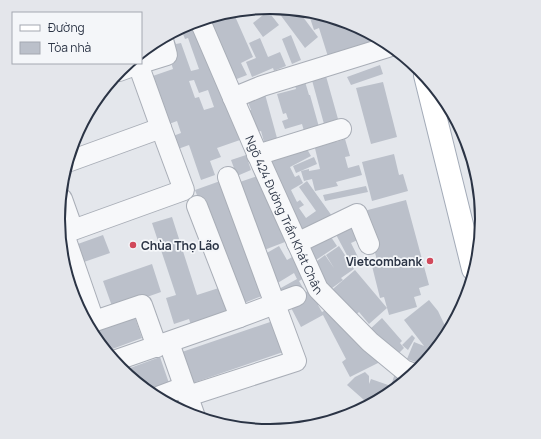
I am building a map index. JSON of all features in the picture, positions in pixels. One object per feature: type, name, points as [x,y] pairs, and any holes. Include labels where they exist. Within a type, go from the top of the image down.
[{"type":"main road","points":[[428,87],[471,263]]},
{"type":"street","name":"Ngõ 424 Đường Trần Khát Chân","points":[[202,26],[257,155],[318,290],[370,342],[404,370],[408,372]]},
{"type":"street","points":[[142,63],[167,55],[164,44]]},
{"type":"street","points":[[233,98],[262,86],[384,48]]},
{"type":"street","points":[[65,207],[73,230],[184,190],[138,64],[135,65]]},
{"type":"street","points":[[74,160],[161,128]]},
{"type":"street","points":[[257,155],[342,129]]},
{"type":"street","points":[[165,395],[186,392],[296,361],[228,177]]},
{"type":"street","points":[[197,206],[240,317]]},
{"type":"street","points":[[297,243],[356,214],[369,244]]},
{"type":"street","points":[[67,245],[89,315]]},
{"type":"street","points":[[120,359],[163,345],[296,296]]},
{"type":"street","points":[[93,321],[142,305],[186,392],[192,409]]},
{"type":"building","points":[[264,14],[270,14],[279,25],[263,37],[253,23]]},
{"type":"building","points":[[280,14],[303,17],[318,37],[305,48]]},
{"type":"building","points":[[235,17],[253,57],[241,63],[247,75],[229,82],[204,25]]},
{"type":"building","points":[[310,18],[337,25],[361,35],[369,40],[372,51],[330,63],[319,28],[314,30]]},
{"type":"building","points":[[195,29],[213,64],[240,140],[217,148],[221,157],[210,161],[215,175],[201,180],[189,145],[178,149],[173,136],[181,133],[177,121],[169,124],[147,78],[173,69],[165,44],[174,39],[176,44],[181,43],[191,71],[199,69],[188,38],[185,39],[183,34]],"holes":[[[194,80],[199,93],[208,90],[214,107],[204,110],[199,97],[195,98],[189,81]]]},
{"type":"building","points":[[291,35],[301,60],[292,64],[282,39]]},
{"type":"building","points":[[260,38],[268,57],[280,52],[286,66],[274,71],[273,68],[252,77],[246,62],[256,58],[249,43]]},
{"type":"building","points":[[380,65],[383,74],[351,85],[347,77]]},
{"type":"building","points":[[324,69],[338,119],[324,124],[310,73]]},
{"type":"building","points":[[303,75],[319,127],[304,131],[302,124],[285,129],[282,121],[288,119],[286,113],[283,114],[277,94],[296,89],[293,78]]},
{"type":"building","points":[[383,82],[397,137],[371,144],[356,88]]},
{"type":"building","points":[[263,87],[277,138],[264,142],[261,131],[253,133],[247,111],[251,110],[248,102],[256,100],[253,90]]},
{"type":"building","points":[[334,135],[336,142],[345,139],[350,156],[345,157],[348,168],[359,165],[362,175],[336,182],[338,186],[315,191],[312,179],[304,181],[301,171],[320,169],[313,140]]},
{"type":"building","points":[[303,142],[311,156],[290,167],[295,177],[299,175],[303,183],[291,190],[297,202],[300,200],[304,205],[299,208],[306,218],[316,211],[299,187],[307,181],[332,216],[300,239],[284,210],[293,205],[283,209],[260,157]]},
{"type":"building","points":[[394,154],[399,175],[403,174],[408,191],[372,201],[362,162]]},
{"type":"building","points":[[246,155],[251,170],[237,176],[231,160]]},
{"type":"building","points":[[314,157],[317,164],[296,173],[293,166]]},
{"type":"building","points":[[260,175],[285,242],[259,252],[237,183]]},
{"type":"building","points":[[223,180],[267,294],[239,305],[195,190]]},
{"type":"building","points":[[366,186],[368,192],[325,201],[323,195]]},
{"type":"building","points":[[406,200],[429,285],[419,288],[421,295],[414,297],[417,307],[389,315],[384,297],[380,298],[372,266],[378,264],[364,211]]},
{"type":"building","points":[[353,216],[362,238],[351,243],[358,257],[350,261],[332,227]]},
{"type":"building","points":[[172,217],[197,295],[225,286],[234,311],[191,325],[189,319],[174,324],[166,298],[176,295],[152,223]]},
{"type":"building","points":[[329,234],[337,246],[316,260],[304,242]]},
{"type":"building","points":[[103,235],[110,253],[81,263],[75,245]]},
{"type":"building","points":[[279,246],[287,260],[294,256],[306,277],[299,281],[303,288],[285,299],[279,289],[297,279],[294,273],[276,284],[268,272],[273,268],[265,254]]},
{"type":"building","points":[[339,246],[354,269],[341,278],[343,280],[324,294],[309,267],[325,255],[334,268],[326,255]]},
{"type":"building","points":[[152,264],[161,292],[113,309],[103,281]]},
{"type":"building","points":[[355,270],[387,308],[369,324],[359,312],[351,319],[327,294]]},
{"type":"building","points":[[315,287],[323,303],[318,305],[322,312],[333,306],[382,361],[350,377],[342,362],[346,359],[323,315],[301,327],[288,302]]},
{"type":"building","points":[[429,300],[438,311],[445,327],[434,345],[418,363],[407,359],[414,342],[424,346],[404,320]]},
{"type":"building","points":[[133,312],[142,338],[111,349],[95,326]]},
{"type":"building","points":[[382,318],[402,341],[400,343],[404,348],[398,354],[369,330]]},
{"type":"building","points":[[276,320],[286,351],[190,384],[179,353]]},
{"type":"building","points":[[412,335],[415,338],[408,350],[402,345]]},
{"type":"building","points":[[160,357],[170,386],[157,391],[145,383],[129,368]]},
{"type":"building","points":[[365,372],[369,376],[369,384],[371,379],[391,386],[395,373],[404,376],[396,383],[366,401],[347,385],[355,377]]},
{"type":"place","name":"Chùa Thọ Lão","points":[[133,245]]},
{"type":"place","name":"Vietcombank","points":[[430,261]]}]
